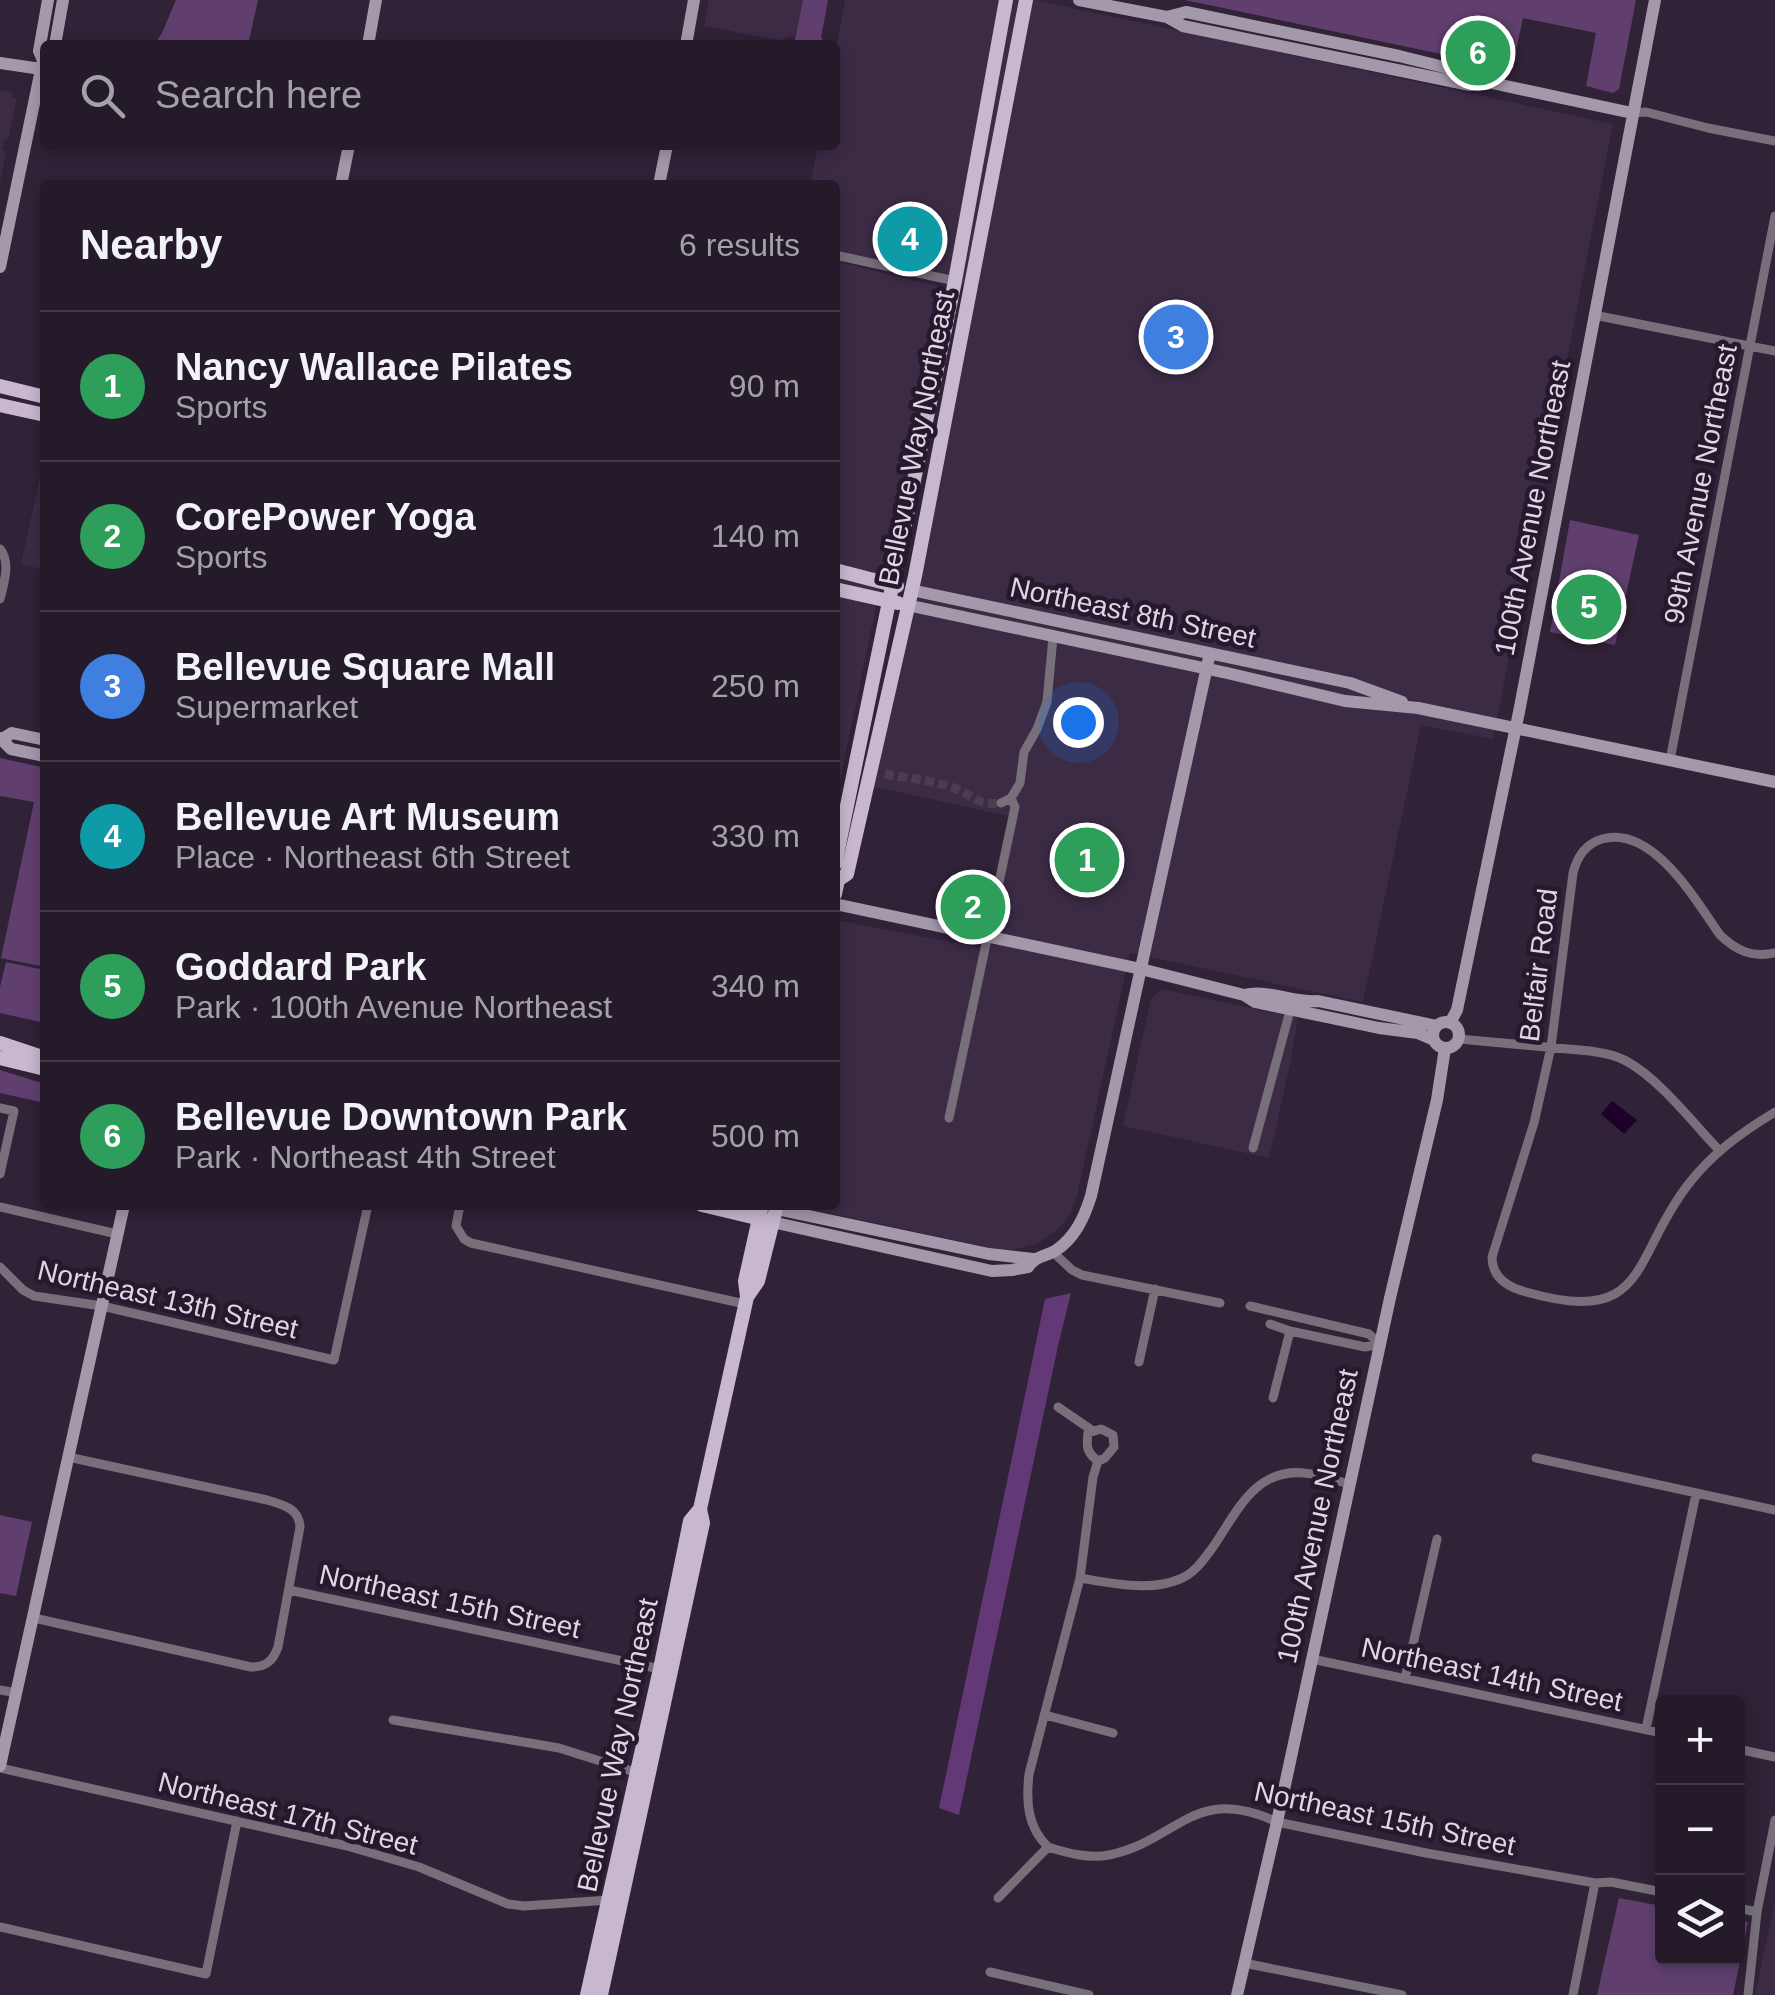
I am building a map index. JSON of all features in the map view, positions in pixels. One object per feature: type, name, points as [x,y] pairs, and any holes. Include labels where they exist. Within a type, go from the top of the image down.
[{"type":"main road","points":[[41,40],[48,0]]},
{"type":"main road","points":[[57,40],[63,0]]},
{"type":"main road","points":[[369,40],[376,0]]},
{"type":"main road","points":[[687,40],[694,0]]},
{"type":"main road","name":"Bellevue Way Northeast","points":[[840,858],[956,281],[1006,0]]},
{"type":"main road","name":"Bellevue Way Northeast","points":[[840,877],[847,874],[875,772],[1026,0]]},
{"type":"main road","points":[[1079,0],[1360,63],[1470,85],[1492,84],[1632,113]]},
{"type":"main road","name":"100th Avenue Northeast","points":[[1237,1995],[1437,1100],[1442,1034],[1457,1010],[1516,728],[1655,0]]},
{"type":"main road","points":[[0,62],[40,63]]},
{"type":"main road","points":[[0,267],[40,77]]},
{"type":"main road","points":[[342,180],[349,150]]},
{"type":"main road","points":[[660,180],[665,150]]},
{"type":"main road","points":[[938,368],[944,372],[944,425]]},
{"type":"main road","points":[[0,386],[40,396]]},
{"type":"main road","points":[[0,405],[40,414]]},
{"type":"main road","name":"Northeast 8th Street","points":[[840,571],[892,585],[909,598],[1053,637],[1345,701],[1418,708],[1775,782]]},
{"type":"main road","name":"Northeast 8th Street","points":[[840,590],[890,602],[909,598],[1330,678],[1418,708]]},
{"type":"main road","points":[[767,1210],[989,1254],[1034,1259],[1053,1252],[1074,1233],[1085,1216],[1210,654]]},
{"type":"main road","points":[[1250,678],[1260,675],[1320,687],[1330,678]]},
{"type":"main road","points":[[40,739],[12,733],[1,739],[11,749],[40,755]]},
{"type":"main road","points":[[840,905],[1141,969],[1244,995],[1255,1002],[1292,1005],[1379,1028],[1442,1034],[1457,1028],[1459,1039]]},
{"type":"main road","points":[[0,1043],[40,1056]]},
{"type":"main road","points":[[0,1058],[40,1068]]},
{"type":"main road","points":[[0,1767],[123,1210]]},
{"type":"main road","points":[[767,1210],[892,1248],[992,1270],[1028,1267],[1034,1259]]},
{"type":"main road","name":"Bellevue Way Northeast","points":[[643,1775],[690,1521],[700,1509],[746,1301],[744,1281],[767,1210]]},
{"type":"main road","points":[[892,1248],[944,1251],[954,1246]]},
{"type":"main road","name":"Bellevue Way Northeast","points":[[601,1995],[615,1902],[704,1523],[700,1509]]},
{"type":"main road","name":"Bellevue Way Northeast","points":[[587,1995],[615,1902]]},
{"type":"street","points":[[1632,113],[1646,112],[1775,141]]},
{"type":"street","name":"99th Avenue Northeast","points":[[1670,760],[1775,216]]},
{"type":"street","points":[[840,256],[956,281]]},
{"type":"street","points":[[1594,315],[1775,352]]},
{"type":"street","points":[[0,599],[6,572],[2,551]]},
{"type":"street","points":[[948,1118],[1016,807],[1006,801],[1020,783],[1024,752],[1047,702],[1053,637]]},
{"type":"street","name":"Belfair Road","points":[[1719,1150],[1686,1187],[1634,1279],[1607,1298],[1550,1299],[1504,1283],[1492,1266],[1534,1123],[1551,1047],[1572,873],[1580,854],[1597,840],[1610,837],[1636,842],[1654,853],[1678,877],[1728,943],[1749,954],[1775,953]]},
{"type":"street","points":[[1253,1148],[1292,1005]]},
{"type":"street","points":[[1459,1039],[1610,1054],[1625,1060],[1650,1079],[1719,1150],[1775,1112]]},
{"type":"street","points":[[0,1108],[14,1111],[0,1174]]},
{"type":"street","points":[[0,1207],[117,1234]]},
{"type":"street","name":"Northeast 13th Street","points":[[0,1268],[34,1296],[102,1306],[334,1360],[367,1210]]},
{"type":"street","points":[[459,1210],[456,1226],[464,1239],[472,1243],[746,1301]]},
{"type":"street","points":[[1053,1252],[1082,1275],[1220,1303]]},
{"type":"street","points":[[1139,1362],[1155,1289]]},
{"type":"street","points":[[1250,1306],[1369,1334],[1380,1344]]},
{"type":"street","points":[[1270,1324],[1365,1347],[1380,1344]]},
{"type":"street","points":[[1273,1398],[1290,1331]]},
{"type":"street","points":[[1058,1407],[1092,1430]]},
{"type":"street","points":[[998,1898],[1048,1846],[1031,1822],[1027,1789],[1080,1578],[1092,1477],[1098,1461],[1114,1448],[1113,1435],[1100,1429],[1088,1433],[1086,1444],[1098,1461]]},
{"type":"street","points":[[34,1618],[251,1667],[267,1664],[278,1647],[300,1527],[295,1511],[266,1500],[68,1456]]},
{"type":"street","points":[[1536,1458],[1775,1510]]},
{"type":"street","points":[[1080,1578],[1145,1585],[1181,1579],[1204,1560],[1250,1493],[1265,1480],[1292,1472],[1349,1484]]},
{"type":"street","points":[[1646,1729],[1696,1494]]},
{"type":"street","points":[[1406,1679],[1437,1539]]},
{"type":"street","name":"Northeast 15th Street","points":[[289,1590],[660,1669]]},
{"type":"street","name":"Northeast 14th Street","points":[[1312,1659],[1655,1731]]},
{"type":"street","points":[[0,1690],[16,1693]]},
{"type":"street","points":[[1044,1715],[1114,1732]]},
{"type":"street","points":[[393,1720],[559,1748],[643,1775]]},
{"type":"street","points":[[1745,1751],[1775,1757]]},
{"type":"street","name":"Northeast 17th Street","points":[[0,1767],[384,1856],[419,1866],[508,1904],[615,1902]]},
{"type":"street","name":"Northeast 15th Street","points":[[1048,1846],[1080,1855],[1106,1856],[1140,1845],[1194,1814],[1244,1810],[1277,1822],[1426,1853],[1655,1891]]},
{"type":"street","points":[[1748,1995],[1757,1912],[1775,1820]]},
{"type":"street","points":[[0,1927],[206,1974],[237,1821]]},
{"type":"street","points":[[1573,1995],[1595,1883]]},
{"type":"street","points":[[1745,1909],[1757,1912]]},
{"type":"street","points":[[1244,1962],[1402,1995]]},
{"type":"street","points":[[990,1972],[1090,1995]]},
{"type":"shaded area","points":[[176,0],[258,0],[249,40],[157,40]]},
{"type":"shaded area","points":[[709,0],[828,0],[823,40],[794,40],[795,35],[779,40],[704,26]]},
{"type":"shaded area","points":[[803,0],[828,0],[823,40],[795,40]]},
{"type":"shaded area","points":[[845,0],[1035,0],[1613,124],[1493,739],[1421,725],[1363,1002],[1130,953],[1071,1213],[1059,1228],[1038,1243],[1013,1250],[816,1210],[840,1210],[840,921],[983,948],[1013,817],[866,788],[964,286],[840,253],[840,180],[811,180],[817,150],[840,150],[838,40]]},
{"type":"shaded area","points":[[1185,0],[1636,0],[1619,89],[1613,93],[1586,86],[1596,33],[1523,18],[1512,69]]},
{"type":"shaded area","points":[[0,90],[13,92],[12,97],[17,98],[2,150],[6,151],[0,183]]},
{"type":"shaded area","points":[[840,262],[942,287],[840,781]]},
{"type":"shaded area","points":[[40,477],[40,569],[21,564]]},
{"type":"shaded area","points":[[1570,520],[1639,535],[1615,645],[1550,632]]},
{"type":"shaded area","points":[[0,758],[40,767],[40,966],[1,958],[34,802],[0,796]]},
{"type":"shaded area","points":[[6,962],[40,969],[40,1022],[0,1013],[0,987]]},
{"type":"shaded area","points":[[1162,989],[1298,1018],[1269,1158],[1123,1126],[1151,998]]},
{"type":"shaded area","points":[[0,1070],[40,1082],[40,1102],[0,1093]]},
{"type":"shaded area","points":[[1612,1101],[1637,1120],[1624,1134],[1601,1114]]},
{"type":"shaded area","points":[[1071,1293],[959,1815],[939,1808],[1045,1299]]},
{"type":"shaded area","points":[[0,1515],[32,1522],[16,1596],[0,1593]]},
{"type":"shaded area","points":[[1619,1898],[1655,1905],[1655,1965],[1739,1965],[1733,1995],[1597,1995]]},
{"type":"shaded area","points":[[1775,1901],[1775,1995],[1755,1995]]},
{"type":"tunnel","points":[[885,774],[940,784],[982,802],[1001,803]]},
{"type":"place","name":"Bellevue Downtown Park","points":[[1478,53]]},
{"type":"place","name":"Bellevue Art Museum","points":[[910,239]]},
{"type":"place","name":"Bellevue Square Mall","points":[[1176,337]]},
{"type":"place","name":"Goddard Park","points":[[1589,607]]},
{"type":"place","name":"Nancy Wallace Pilates","points":[[1087,860]]},
{"type":"place","name":"CorePower Yoga","points":[[973,907]]}]
